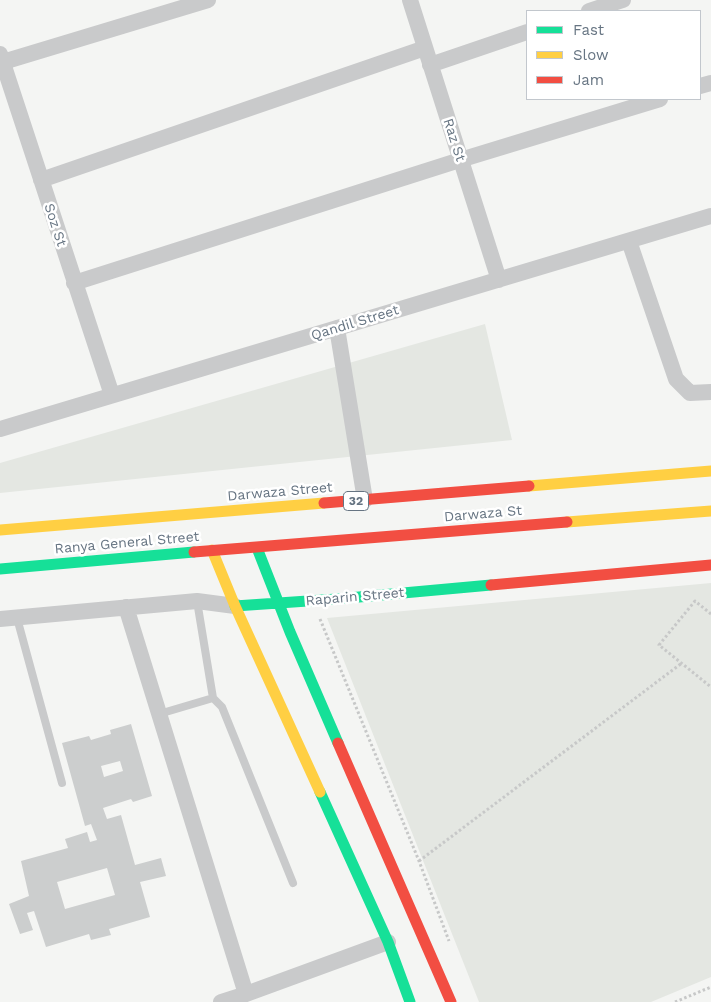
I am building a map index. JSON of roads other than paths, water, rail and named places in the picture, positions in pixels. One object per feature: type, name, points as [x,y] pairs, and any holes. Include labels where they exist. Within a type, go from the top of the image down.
[{"type":"main road","name":"Darwaza Street","points":[[0,530],[711,470]]},
{"type":"main road","name":"Darwaza St","points":[[256,548],[711,511]]},
{"type":"main road","name":"Ranya General Street","points":[[0,569],[212,550],[256,548]]},
{"type":"main road","points":[[256,548],[278,604],[451,1002]]},
{"type":"main road","points":[[212,550],[235,606],[388,942],[410,1002]]},
{"type":"main road","name":"Raparin Street","points":[[235,606],[278,604],[711,565]]},
{"type":"street","points":[[1,58],[208,0]]},
{"type":"street","name":"Raz St","points":[[410,0],[499,280]]},
{"type":"street","points":[[592,10],[623,0]]},
{"type":"street","points":[[430,65],[526,32]]},
{"type":"street","points":[[40,180],[425,48]]},
{"type":"street","name":"Soz St","points":[[1,58],[112,396]]},
{"type":"street","points":[[74,283],[460,160],[657,100]]},
{"type":"street","name":"Qandil Street","points":[[0,429],[711,216]]},
{"type":"street","points":[[629,241],[676,379],[690,393],[711,392]]},
{"type":"street","points":[[337,328],[365,500]]},
{"type":"street","name":"Raparin Street","points":[[0,620],[197,601],[235,606]]},
{"type":"street","points":[[126,608],[246,994]]},
{"type":"street","points":[[221,1002],[388,942]]},
{"type":"lane","points":[[197,601],[213,698],[222,706],[292,883]]},
{"type":"lane","points":[[17,618],[62,783]]},
{"type":"lane","points":[[159,714],[213,698]]}]
